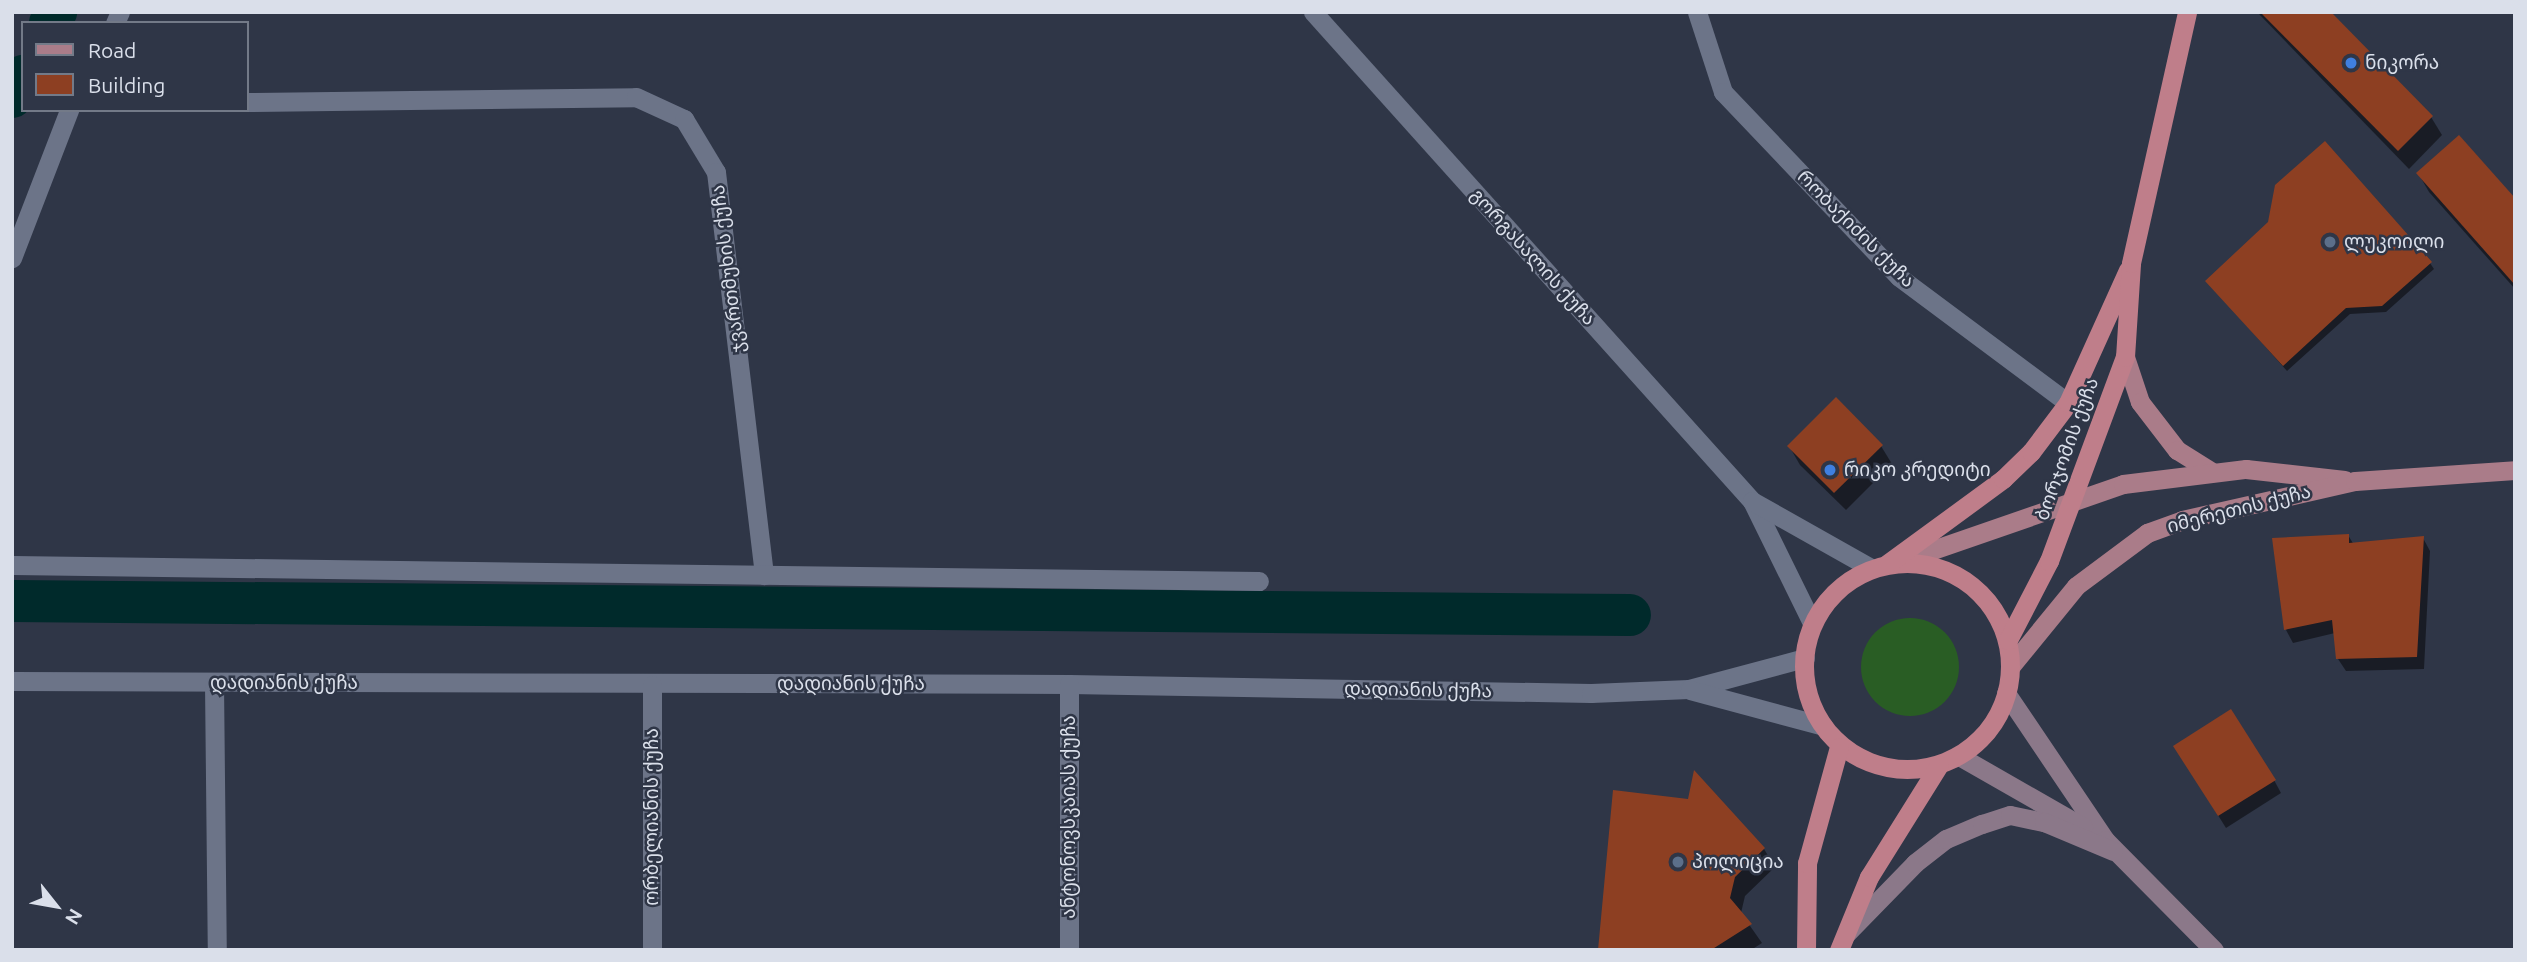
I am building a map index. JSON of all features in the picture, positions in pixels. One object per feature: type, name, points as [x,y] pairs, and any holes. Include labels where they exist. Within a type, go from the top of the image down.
[{"type":"highway","name":"ბორჯომის ქუჩა","points":[[2008,640],[2049,561],[2125,357],[2131,263],[2187,12]]},
{"type":"highway","name":"ბორჯომის ქუჩა","points":[[1885,565],[2003,479],[2031,452],[2068,402],[2131,263]]},
{"type":"highway","points":[[1923,563],[1966,580],[1985,597],[2008,640],[2010,667],[2006,694],[1996,718],[1959,756],[1939,765],[1904,769],[1883,765],[1839,747],[1810,704],[1805,658],[1812,623],[1847,581],[1885,565],[1923,563]]},
{"type":"highway","points":[[1806,950],[1807,863],[1839,747]]},
{"type":"highway","points":[[1841,944],[1869,877],[1939,765]]},
{"type":"main road","points":[[2125,357],[2140,402],[2154,421],[2177,450],[2211,471]]},
{"type":"main road","name":"იმერეთის ქუჩა","points":[[1885,565],[2075,497],[2123,484],[2211,471],[2280,470],[2355,481]]},
{"type":"main road","name":"იმერეთის ქუჩა","points":[[2010,667],[2076,586],[2147,533],[2182,520],[2355,481],[2515,471]]},
{"type":"main road","points":[[2006,694],[2105,840],[2214,950]]},
{"type":"main road","points":[[1959,756],[2105,840]]},
{"type":"main road","points":[[1841,944],[1925,855],[1946,839],[2010,815],[2044,822],[2119,854]]},
{"type":"street","name":"გორგასალის ქუჩა","points":[[1313,12],[1752,501],[1812,623]]},
{"type":"street","name":"რობაქიძის ქუჩა","points":[[1698,12],[1723,92],[1899,277],[2068,402]]},
{"type":"street","name":"ჯვართმუხის ქუჩა","points":[[248,102],[636,97],[684,119],[716,172],[764,575]]},
{"type":"street","points":[[12,258],[68,112]]},
{"type":"street","name":"გორგასალის ქუჩა","points":[[1752,501],[1885,565]]},
{"type":"street","points":[[12,565],[1259,581]]},
{"type":"street","name":"დადიანის ქუჩა","points":[[12,681],[652,685],[1069,684],[1591,693],[1689,689],[1805,658]]},
{"type":"street","points":[[214,683],[217,950]]},
{"type":"street","name":"ანტონოვსკაიას ქუჩა","points":[[1069,684],[1069,950]]},
{"type":"street","name":"ორბელიანის ქუჩა","points":[[652,685],[652,950]]},
{"type":"street","name":"დადიანის ქუჩა","points":[[1689,689],[1823,726]]},
{"type":"green space","points":[[1910,618],[1929,622],[1944,633],[1955,648],[1959,667],[1955,686],[1944,701],[1929,712],[1910,716],[1891,712],[1876,701],[1865,686],[1861,667],[1865,648],[1876,633],[1891,622]]},
{"type":"building","points":[[2260,12],[2331,12],[2433,116],[2398,151]]},
{"type":"building","points":[[2459,135],[2515,198],[2515,285],[2416,173]]},
{"type":"building","name":"ლუკოილი","points":[[2325,141],[2432,262],[2382,306],[2346,308],[2283,366],[2205,281],[2268,222],[2275,185]]},
{"type":"building","points":[[1836,397],[1883,445],[1834,493],[1787,446]]},
{"type":"building","points":[[2349,534],[2349,543],[2424,536],[2417,657],[2336,659],[2332,620],[2284,630],[2272,538]]},
{"type":"building","points":[[2231,709],[2276,780],[2218,816],[2173,746]]},
{"type":"building","name":"პოლიცია","points":[[1694,770],[1765,848],[1735,877],[1730,898],[1752,924],[1711,950],[1598,950],[1613,790],[1688,799]]},
{"type":"waterway","points":[[51,21],[56,12]]},
{"type":"waterway","points":[[12,97],[21,80]]},
{"type":"waterway","points":[[12,601],[1630,615]]},
{"type":"place","name":"ნიკორა","points":[[2351,63]]},
{"type":"place","name":"ლუკოილი","points":[[2330,242]]},
{"type":"place","name":"რიკო კრედიტი","points":[[1830,470]]},
{"type":"place","name":"პოლიცია","points":[[1678,862]]}]
